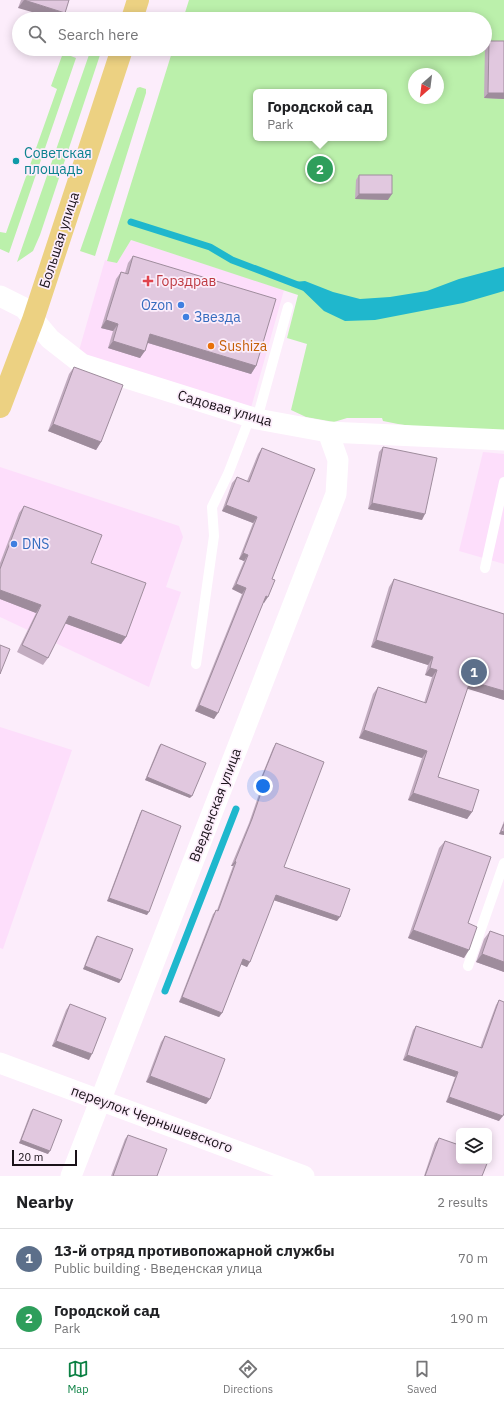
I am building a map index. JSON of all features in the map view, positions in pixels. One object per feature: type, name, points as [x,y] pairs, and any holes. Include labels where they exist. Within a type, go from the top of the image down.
[{"type":"main road","points":[[134,12],[138,0]]},
{"type":"main road","name":"Большая улица","points":[[0,407],[33,320],[120,56]]},
{"type":"street","name":"Садовая улица","points":[[0,296],[24,308],[50,339],[82,364],[254,418],[328,432],[504,440]]},
{"type":"street","name":"Введенская улица","points":[[71,1176],[336,494],[338,460],[328,432]]},
{"type":"street","name":"переулок Чернышевского","points":[[0,1063],[304,1176]]},
{"type":"lane","points":[[196,664],[214,536],[212,507],[254,418],[288,307]]},
{"type":"lane","points":[[485,568],[504,482]]},
{"type":"lane","points":[[468,966],[504,863]]},
{"type":"shaded area","points":[[131,240],[284,290],[251,408],[78,354],[105,260],[117,263]]},
{"type":"shaded area","points":[[483,452],[504,454],[504,564],[459,551]]},
{"type":"shaded area","points":[[0,467],[179,526],[183,537],[166,587],[181,592],[149,687],[0,617]]},
{"type":"shaded area","points":[[0,727],[72,750],[3,949],[0,948]]},
{"type":"green space","points":[[189,0],[504,0],[504,432],[413,426],[383,421],[382,418],[347,418],[334,422],[306,417],[291,410],[307,344],[287,338],[298,295],[131,240],[117,263],[107,261],[171,56],[492,56],[492,12],[185,12]]},
{"type":"green space","points":[[62,56],[71,56],[76,58],[9,253],[0,249],[0,232],[6,233],[57,89],[51,86]]},
{"type":"green space","points":[[89,56],[100,56],[40,235],[33,251],[17,262]]},
{"type":"green space","points":[[140,87],[146,89],[146,93],[95,256],[80,251],[137,88]]},
{"type":"water","points":[[504,267],[504,291],[463,303],[375,320],[345,321],[324,311],[294,282],[305,281],[333,292],[360,299],[390,297],[427,291],[459,279]]},
{"type":"building","points":[[24,0],[69,0],[65,12]]},
{"type":"building","points":[[492,41],[504,41],[504,93],[488,93],[489,56],[492,56]]},
{"type":"building","points":[[359,175],[392,175],[392,194],[359,194]]},
{"type":"building","name":"Звезда","points":[[133,256],[276,299],[256,366],[150,334],[145,351],[113,341],[118,324],[106,320],[121,272],[128,274]]},
{"type":"building","points":[[74,367],[123,385],[101,442],[53,424]]},
{"type":"building","points":[[383,447],[437,458],[425,514],[372,503]]},
{"type":"building","points":[[262,448],[315,469],[272,579],[275,580],[268,597],[266,596],[218,713],[199,705],[246,588],[236,584],[248,555],[243,553],[257,517],[226,505],[237,477],[249,482]]},
{"type":"building","points":[[24,506],[102,535],[91,563],[146,583],[126,637],[69,616],[48,658],[22,645],[41,605],[0,590],[0,569]]},
{"type":"building","points":[[394,579],[504,614],[504,691],[470,681],[438,777],[479,790],[472,812],[413,793],[427,751],[364,730],[378,687],[426,703],[437,670],[430,668],[433,657],[376,640]]},
{"type":"building","points":[[0,645],[10,649],[0,674]]},
{"type":"building","points":[[276,743],[324,762],[284,867],[350,889],[340,917],[276,895],[250,962],[243,959],[222,1013],[182,997],[216,910],[218,911],[263,787],[259,785]]},
{"type":"building","points":[[161,744],[206,763],[192,796],[147,777]]},
{"type":"building","points":[[142,810],[181,826],[149,912],[109,898]]},
{"type":"building","points":[[504,824],[504,832],[501,831]]},
{"type":"building","points":[[445,841],[491,857],[468,923],[477,927],[469,950],[413,930]]},
{"type":"building","points":[[490,931],[504,936],[504,962],[482,954]]},
{"type":"building","points":[[97,936],[133,949],[121,980],[85,966]]},
{"type":"building","points":[[499,1000],[504,1002],[503,1116],[449,1097],[458,1072],[407,1055],[416,1026],[482,1048]]},
{"type":"building","points":[[70,1004],[106,1018],[92,1054],[56,1041]]},
{"type":"building","points":[[165,1036],[225,1059],[210,1099],[150,1076]]},
{"type":"building","points":[[33,1109],[62,1120],[50,1151],[21,1140]]},
{"type":"building","points":[[128,1135],[167,1149],[157,1176],[113,1176]]},
{"type":"building","points":[[439,1138],[456,1144],[456,1164],[487,1164],[482,1176],[425,1176]]},
{"type":"waterway","points":[[131,222],[210,247],[232,260],[303,287]]},
{"type":"waterway","points":[[165,991],[236,809]]},
{"type":"place","name":"Советская площадь","points":[[16,161]]},
{"type":"place","name":"Городской сад","points":[[320,169]]},
{"type":"place","name":"Горздрав","points":[[148,281]]},
{"type":"place","name":"Ozon","points":[[181,305]]},
{"type":"place","name":"Звезда","points":[[186,317]]},
{"type":"place","name":"Sushiza","points":[[211,346]]},
{"type":"place","name":"DNS","points":[[14,544]]},
{"type":"place","name":"13-й отряд противопожарной службы","points":[[474,672]]}]
